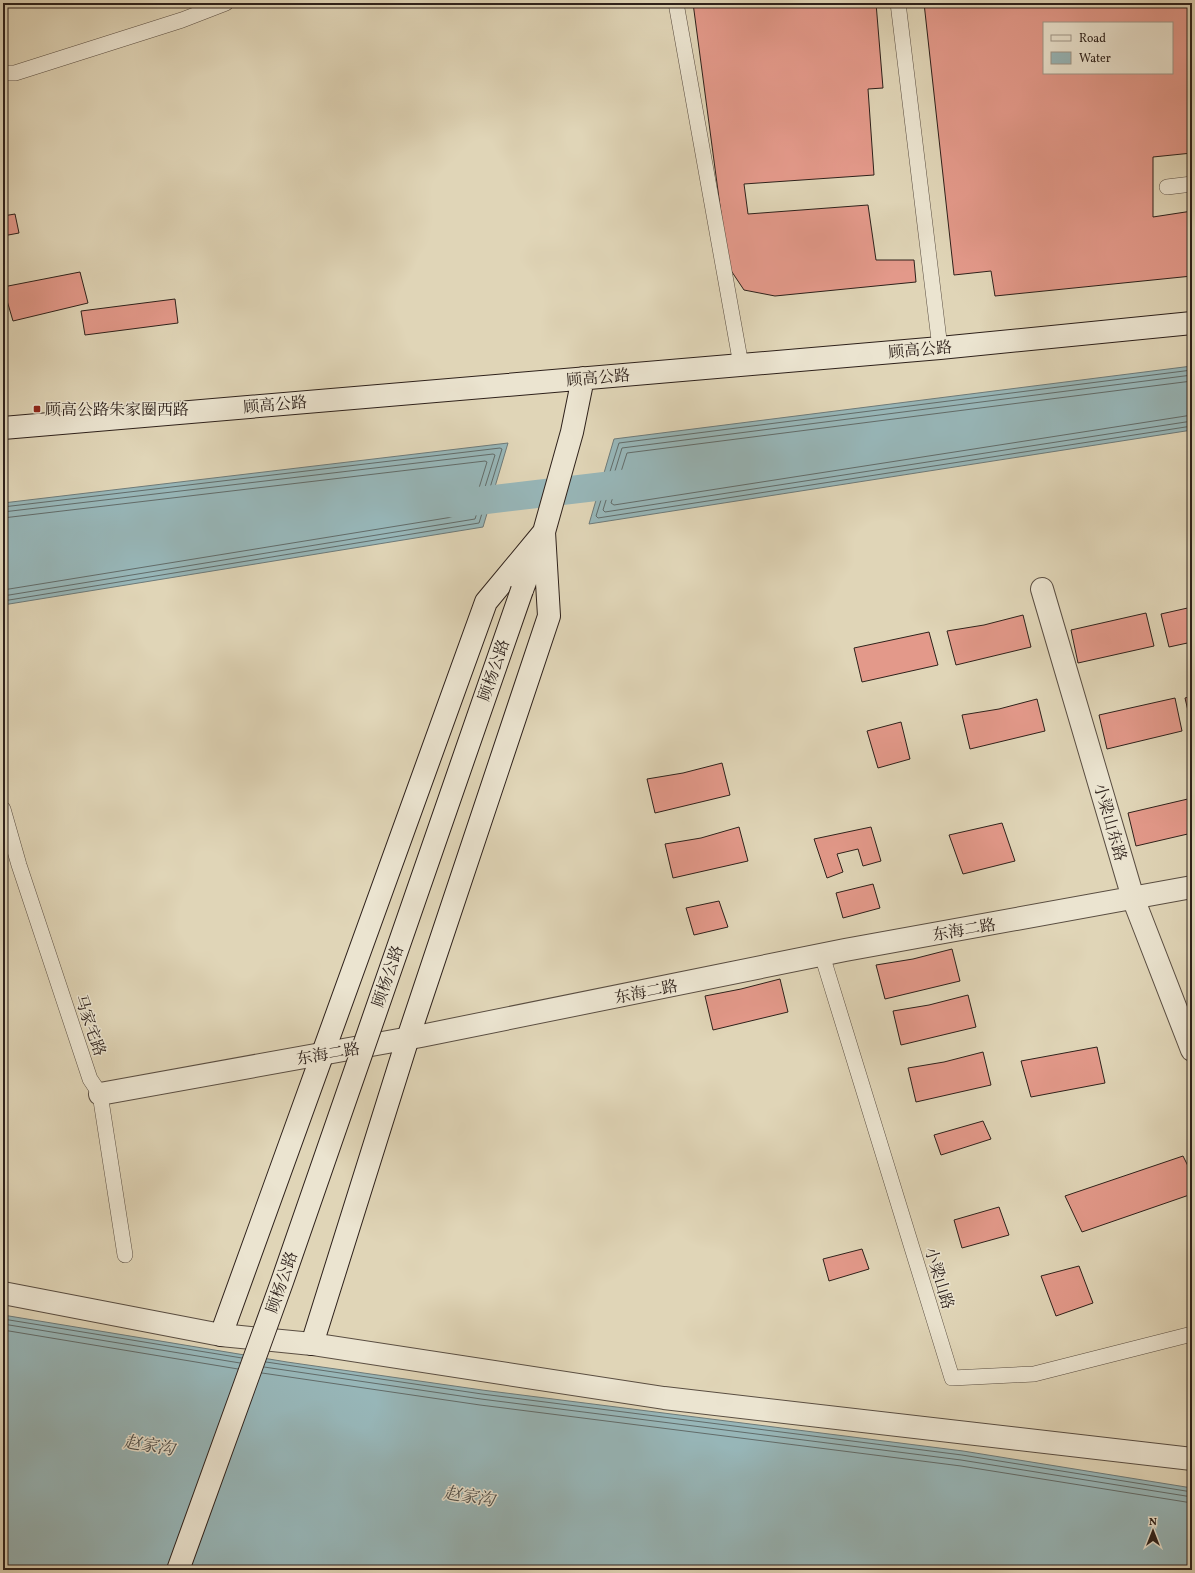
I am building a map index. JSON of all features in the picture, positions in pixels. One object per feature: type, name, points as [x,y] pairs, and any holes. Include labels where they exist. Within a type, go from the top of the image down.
[{"type":"street","name":"顾高公路","points":[[3,428],[940,348],[1192,324]]},
{"type":"street","name":"顾杨公路","points":[[178,1570],[282,1282],[546,524],[572,432],[583,378]]},
{"type":"street","points":[[312,1344],[408,1038],[550,616],[546,524]]},
{"type":"street","points":[[221,1335],[486,602],[546,524]]},
{"type":"street","name":"小梁山东路","points":[[1042,589],[1133,898],[1192,1050]]},
{"type":"street","name":"东海二路","points":[[100,1094],[408,1038],[822,955],[1192,887]]},
{"type":"street","points":[[3,1293],[221,1335],[312,1344],[664,1398],[1192,1459]]},
{"type":"lane","points":[[3,73],[15,73],[182,20],[226,3]]},
{"type":"lane","points":[[676,3],[741,365]]},
{"type":"lane","points":[[898,3],[940,348]]},
{"type":"lane","points":[[1167,187],[1192,184]]},
{"type":"lane","name":"马家宅路","points":[[3,810],[19,866],[90,1079],[100,1094],[125,1255]]},
{"type":"lane","name":"小梁山路","points":[[822,955],[952,1378],[1034,1374],[1192,1334]]},
{"type":"water","points":[[1192,366],[1192,430],[589,524],[614,439]]},
{"type":"water","points":[[508,443],[483,527],[3,605],[3,503]]},
{"type":"water","name":"赵家沟","points":[[3,1315],[287,1362],[482,1390],[963,1451],[1192,1488],[1192,1570],[3,1570]]},
{"type":"building","points":[[693,3],[876,3],[883,88],[868,89],[874,175],[744,184],[748,214],[868,205],[876,260],[914,260],[916,282],[775,296],[744,290],[728,266]]},
{"type":"building","points":[[924,3],[1192,3],[1192,153],[1153,157],[1153,217],[1192,211],[1192,276],[995,296],[991,271],[954,275]]},
{"type":"building","points":[[15,214],[19,233],[3,236],[3,216]]},
{"type":"building","points":[[80,272],[88,303],[13,321],[3,287]]},
{"type":"building","points":[[175,299],[178,323],[85,335],[81,311]]},
{"type":"building","points":[[1192,607],[1192,642],[1169,647],[1161,614]]},
{"type":"building","points":[[1146,613],[1154,646],[1078,663],[1071,630]]},
{"type":"building","points":[[1023,615],[1031,647],[956,665],[947,631],[984,625]]},
{"type":"building","points":[[929,632],[938,665],[862,682],[854,648]]},
{"type":"building","points":[[1192,696],[1192,728],[1185,698]]},
{"type":"building","points":[[1175,698],[1182,731],[1107,749],[1099,715]]},
{"type":"building","points":[[1037,699],[1045,731],[970,749],[962,715],[999,709]]},
{"type":"building","points":[[901,722],[910,759],[878,768],[867,731]]},
{"type":"building","points":[[722,763],[730,795],[655,813],[647,779],[683,773]]},
{"type":"building","points":[[1192,798],[1192,833],[1136,846],[1128,813]]},
{"type":"building","points":[[1002,823],[1015,861],[963,874],[949,835]]},
{"type":"building","points":[[739,827],[748,861],[673,878],[665,844],[701,838]]},
{"type":"building","points":[[871,827],[881,861],[863,866],[858,849],[837,854],[843,872],[827,878],[814,839]]},
{"type":"building","points":[[873,884],[880,908],[843,918],[836,893]]},
{"type":"building","points":[[719,901],[728,927],[694,935],[686,908]]},
{"type":"building","points":[[952,949],[960,981],[885,999],[876,965],[913,959]]},
{"type":"building","points":[[780,979],[788,1012],[713,1030],[705,996]]},
{"type":"building","points":[[968,995],[976,1027],[901,1045],[893,1011],[929,1005]]},
{"type":"building","points":[[1097,1047],[1105,1083],[1031,1097],[1021,1061]]},
{"type":"building","points":[[983,1052],[991,1085],[916,1102],[908,1068],[944,1062]]},
{"type":"building","points":[[983,1121],[991,1139],[941,1155],[934,1135]]},
{"type":"building","points":[[1183,1156],[1192,1174],[1192,1194],[1082,1232],[1065,1196]]},
{"type":"building","points":[[999,1207],[1009,1235],[962,1248],[954,1220]]},
{"type":"building","points":[[862,1249],[869,1269],[829,1281],[823,1259]]},
{"type":"building","points":[[1079,1266],[1093,1303],[1056,1316],[1041,1276]]},
{"type":"waterway","points":[[453,504],[638,482]]},
{"type":"place","name":"顾高公路朱家圈西路","points":[[37,409]]}]
